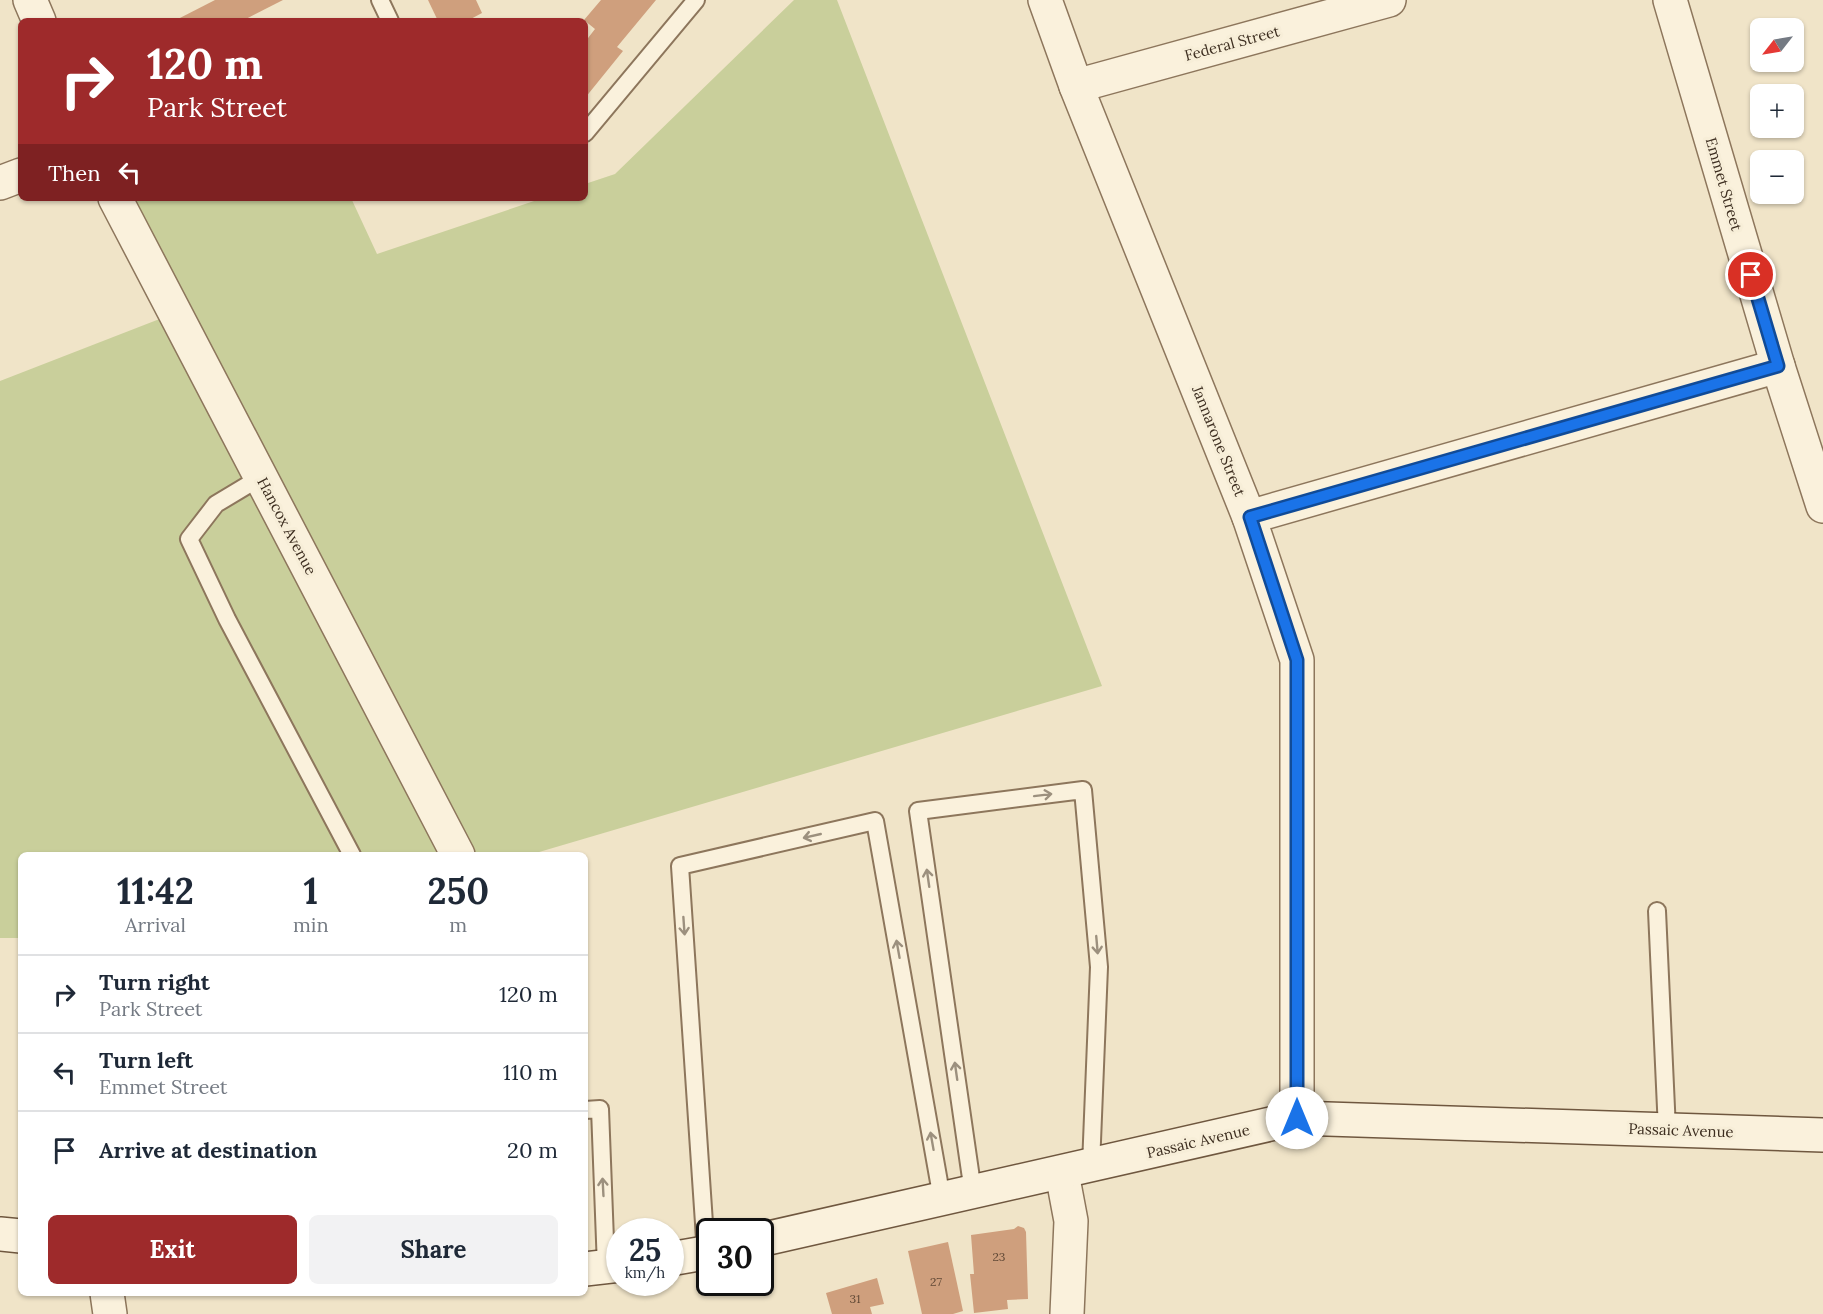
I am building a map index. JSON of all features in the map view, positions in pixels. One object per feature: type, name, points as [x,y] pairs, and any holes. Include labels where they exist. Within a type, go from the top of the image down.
[{"type":"street","points":[[31,0],[38,18]]},
{"type":"street","name":"Jannarone Street","points":[[1045,0],[1076,86],[1250,517],[1297,660],[1297,1118]]},
{"type":"street","name":"Federal Street","points":[[1076,86],[1389,0]]},
{"type":"street","name":"Emmet Street","points":[[1670,0],[1778,366],[1823,506]]},
{"type":"street","points":[[0,183],[18,176]]},
{"type":"street","name":"Hancox Avenue","points":[[117,201],[456,852]]},
{"type":"street","points":[[1250,517],[1778,366]]},
{"type":"street","name":"Passaic Avenue","points":[[774,1237],[1297,1118],[1823,1135]]},
{"type":"street","points":[[1067,1314],[1076,1169]]},
{"type":"street","points":[[0,1234],[18,1236]]},
{"type":"street","points":[[107,1296],[110,1314]]},
{"type":"lane","points":[[380,0],[389,18]]},
{"type":"lane","points":[[588,129],[696,0]]},
{"type":"lane","points":[[261,477],[216,504],[189,539],[227,619],[350,852]]},
{"type":"lane","points":[[973,1191],[918,811],[1083,790],[1099,967],[1076,1169]]},
{"type":"lane","points":[[706,1218],[680,866],[875,821],[942,1199]]},
{"type":"lane","points":[[1657,911],[1667,1130]]},
{"type":"lane","points":[[592,1110],[604,1267]]},
{"type":"green space","points":[[794,0],[837,0],[1102,686],[539,852],[18,852],[18,938],[0,938],[0,381],[175,313],[117,201],[352,201],[377,254],[534,201],[588,201],[588,183],[615,174]]},
{"type":"building","points":[[215,0],[283,0],[248,18],[180,18]]},
{"type":"building","points":[[428,0],[476,0],[482,13],[473,18],[437,18]]},
{"type":"building","points":[[601,0],[656,0],[617,47],[623,51],[588,94],[588,38],[595,29],[586,18]]},
{"type":"building","points":[[1018,1226],[1024,1228],[1026,1232],[1028,1299],[1007,1300],[1008,1309],[974,1313],[970,1274],[974,1274],[971,1235],[1014,1229]]},
{"type":"building","points":[[948,1242],[963,1311],[953,1314],[922,1314],[908,1251]]},
{"type":"building","points":[[877,1278],[884,1304],[870,1307],[872,1314],[832,1314],[826,1293]]},
{"type":"route","points":[[1297,1118],[1297,660],[1250,517],[1778,366],[1751,275]]}]
